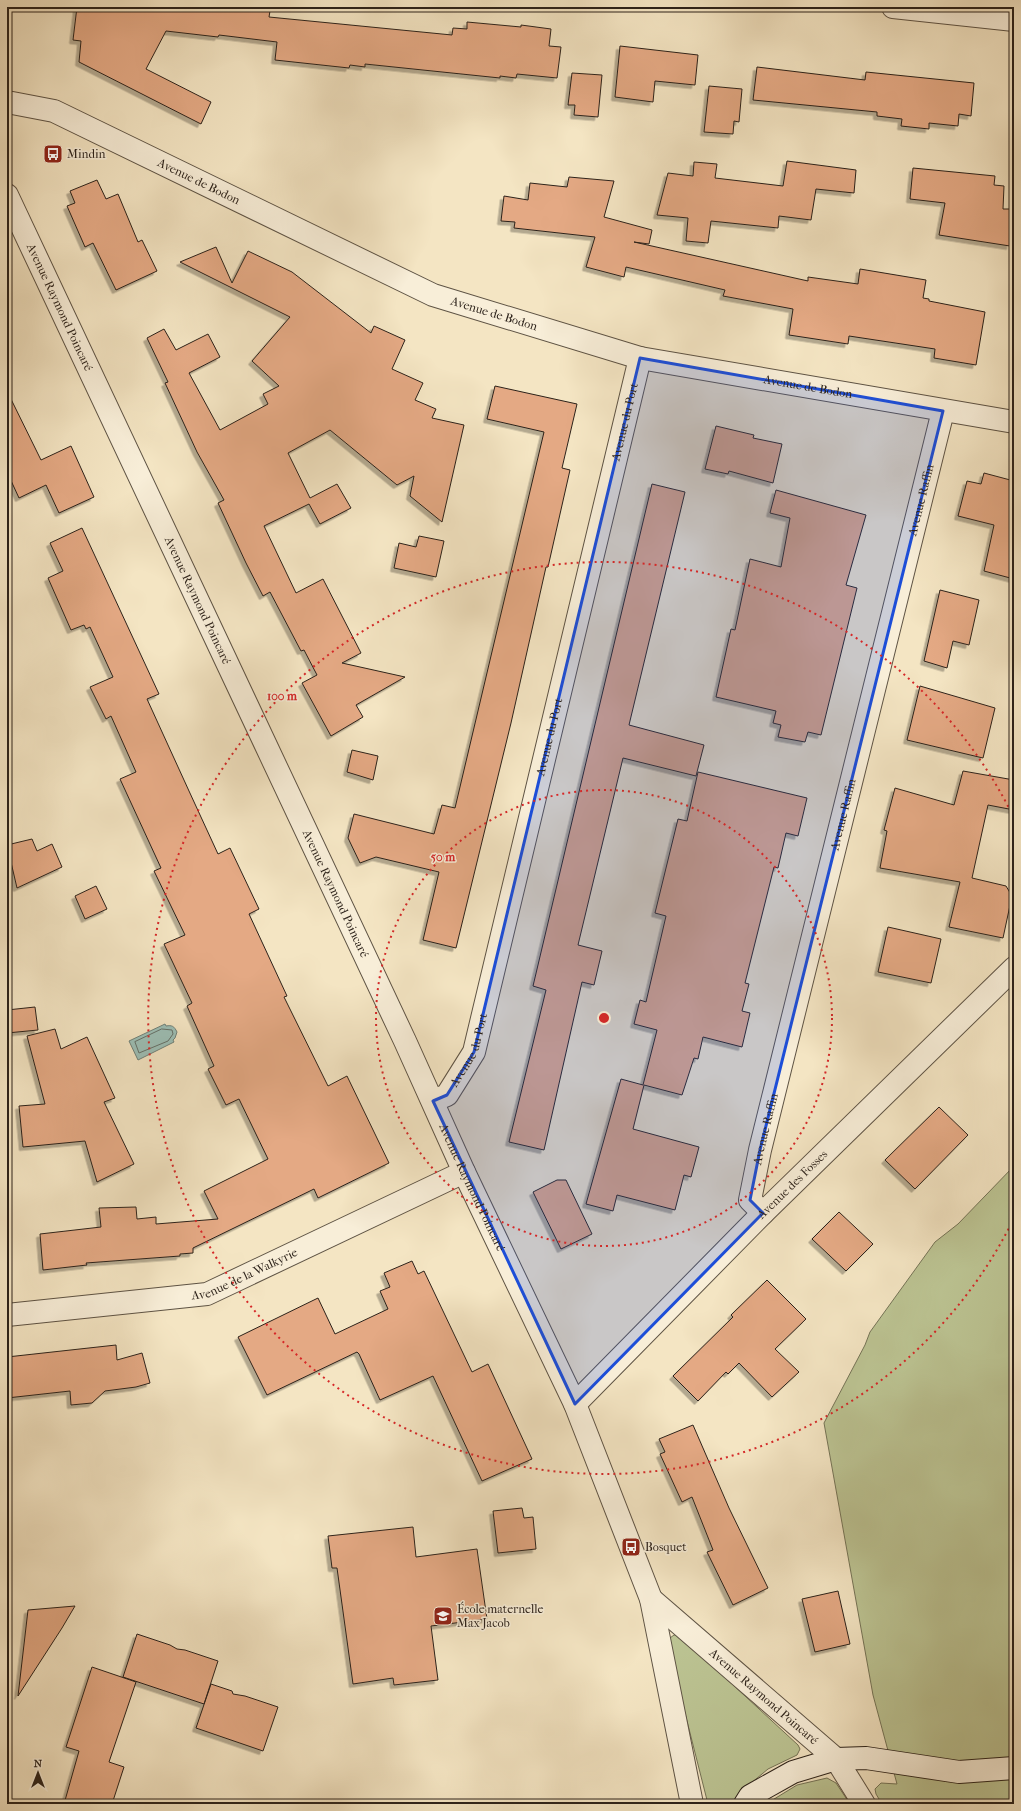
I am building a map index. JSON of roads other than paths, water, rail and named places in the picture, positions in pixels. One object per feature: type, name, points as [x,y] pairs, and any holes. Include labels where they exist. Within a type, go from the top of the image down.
[{"type":"street","points":[[893,7],[1014,20]]},
{"type":"street","name":"Avenue de Bodon","points":[[7,102],[54,111],[433,295],[640,358],[1014,422]]},
{"type":"street","name":"Avenue Raymond Poincaré","points":[[7,195],[433,1101],[464,1172],[575,1404],[651,1599],[692,1804]]},
{"type":"street","name":"Avenue du Port","points":[[433,1101],[447,1094],[474,1052],[640,358]]},
{"type":"street","name":"Avenue Raffin","points":[[763,1213],[750,1200],[760,1150],[943,411]]},
{"type":"street","name":"Avenue des Fosses","points":[[575,1404],[763,1213],[1014,968]]},
{"type":"street","name":"Avenue de la Walkyrie","points":[[7,1315],[207,1294],[464,1172]]},
{"type":"street","name":"Avenue Raymond Poincaré","points":[[651,1599],[836,1759],[864,1804]]},
{"type":"street","points":[[745,1804],[750,1796],[793,1772],[836,1759],[866,1758],[959,1772],[1014,1768]]},
{"type":"water","points":[[165,1024],[166,1026],[173,1026],[177,1032],[173,1040],[174,1042],[138,1060],[129,1041]]},
{"type":"place","name":"Mindin","points":[[53,154]]},
{"type":"place","name":"Bosquet","points":[[631,1547]]},
{"type":"place","name":"École maternelle Max Jacob","points":[[443,1616]]}]
